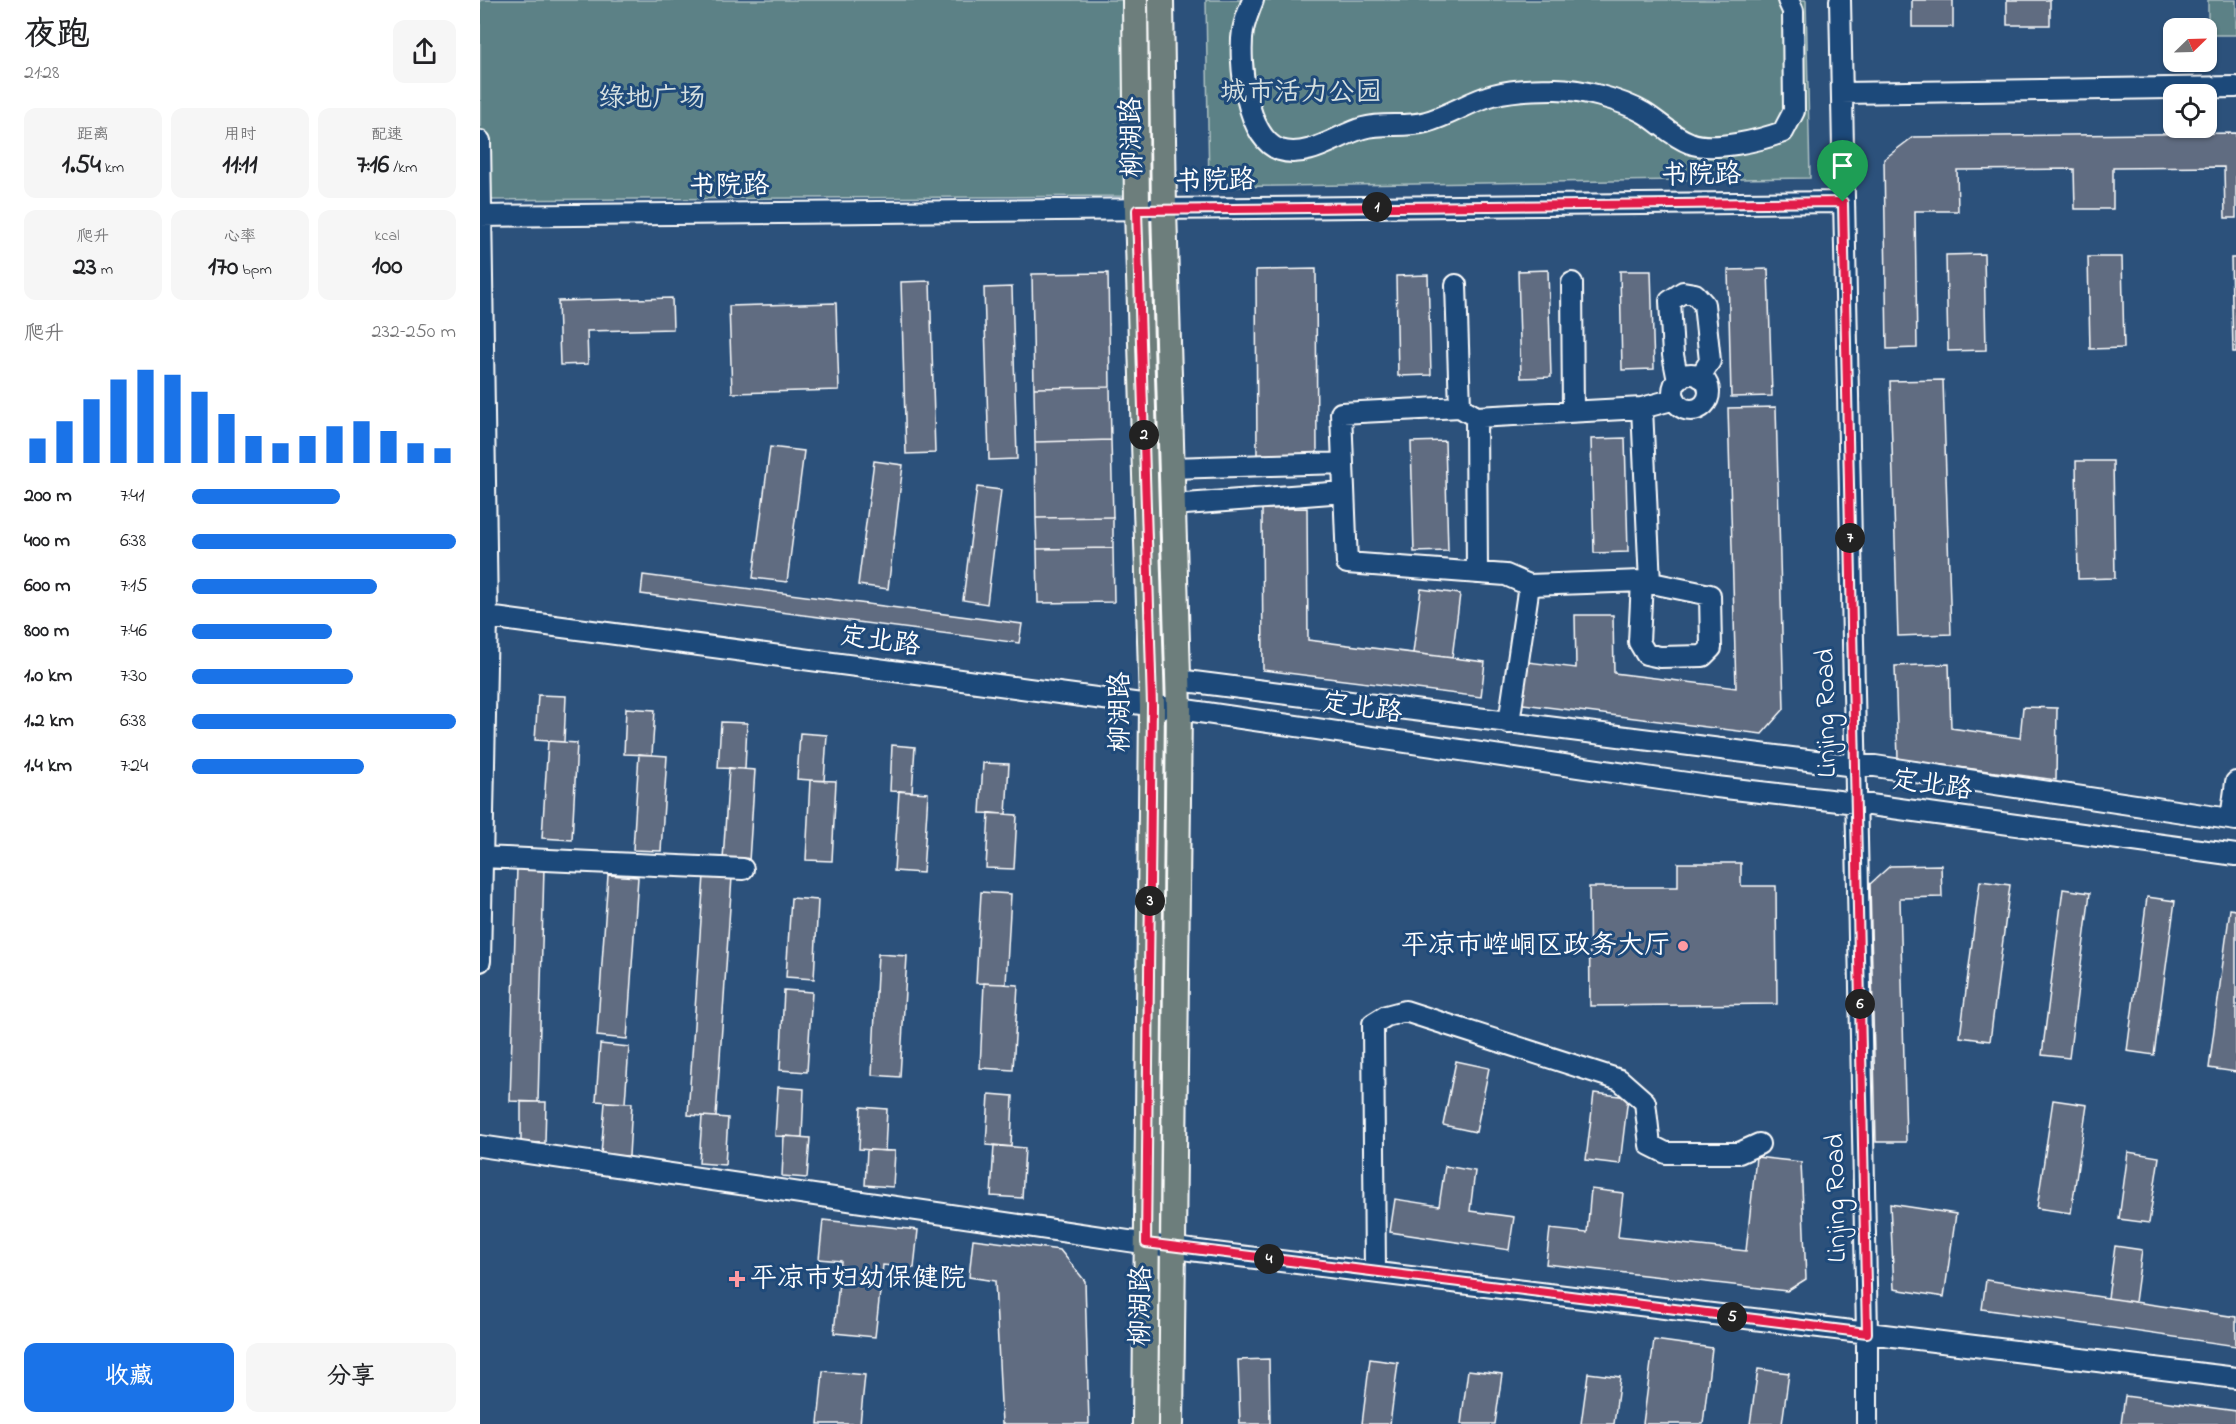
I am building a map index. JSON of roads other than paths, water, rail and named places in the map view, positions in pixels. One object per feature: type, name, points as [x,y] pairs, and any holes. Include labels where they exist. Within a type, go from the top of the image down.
[{"type":"main road","name":"柳湖路","points":[[1135,0],[1137,210],[1152,706],[1145,1424]]},
{"type":"main road","name":"柳湖路","points":[[1161,0],[1164,209],[1179,709],[1171,1424]]},
{"type":"street","points":[[1253,0],[1243,30],[1241,58],[1250,110],[1267,142],[1281,151],[1301,151],[1325,145],[1363,128],[1426,122],[1493,95],[1553,88],[1598,96],[1634,109],[1689,143],[1699,145],[1756,142],[1783,132],[1794,111],[1793,11],[1788,0]]},
{"type":"street","name":"Linjing Road","points":[[1840,0],[1867,1424]]},
{"type":"street","points":[[1842,93],[2236,87]]},
{"type":"street","points":[[480,141],[483,616],[480,961]]},
{"type":"street","name":"书院路","points":[[481,216],[1843,202]]},
{"type":"street","points":[[1572,283],[1573,411]]},
{"type":"street","points":[[1456,285],[1468,412],[1477,573]]},
{"type":"street","points":[[1642,408],[1646,582],[1639,642],[1646,654],[1660,657],[1703,656],[1711,648],[1710,595],[1646,582],[1529,585],[1506,575],[1347,563],[1341,413],[1573,411],[1642,408],[1676,390],[1688,374],[1705,381],[1710,392],[1706,404],[1695,410],[1683,408],[1676,390],[1670,301],[1683,292],[1695,294],[1704,304],[1710,362],[1700,377]]},
{"type":"street","points":[[1171,468],[1343,463]]},
{"type":"street","points":[[1172,505],[1344,492]]},
{"type":"street","points":[[1509,723],[1529,585]]},
{"type":"street","name":"定北路","points":[[483,616],[1179,709],[1708,786],[1856,803],[2236,855]]},
{"type":"street","points":[[1178,680],[1855,766],[1875,766],[2233,820],[2236,782]]},
{"type":"street","points":[[482,857],[743,869]]},
{"type":"street","points":[[1375,1272],[1373,1024],[1386,1016],[1406,1011],[1620,1080],[1645,1102],[1650,1144],[1666,1153],[1739,1153],[1759,1144]]},
{"type":"street","points":[[480,1146],[1173,1247],[2236,1378]]},
{"type":"place","name":"平凉市崆峒区政务大厅","points":[[1683,946]]},
{"type":"place","name":"平凉市妇幼保健院","points":[[737,1279]]},
{"type":"park label","name":"城市活力公园","points":[[1301,93]]},
{"type":"park label","name":"绿地广场","points":[[652,99]]}]
